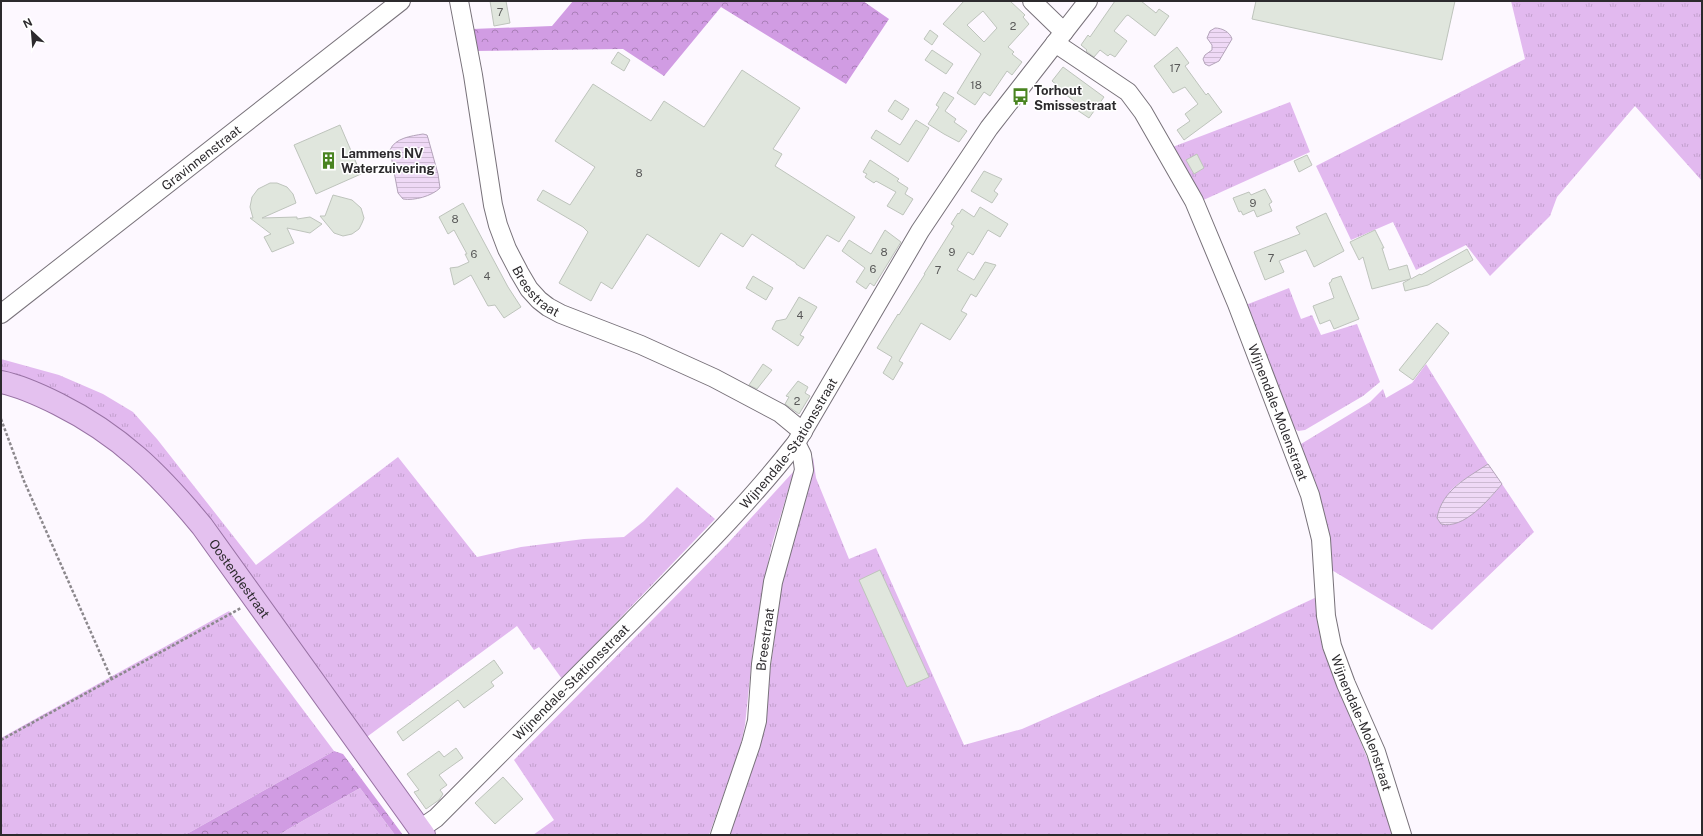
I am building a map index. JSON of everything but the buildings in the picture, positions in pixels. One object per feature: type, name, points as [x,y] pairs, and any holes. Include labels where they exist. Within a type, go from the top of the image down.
[{"type":"main road","name":"Oostendestraat","points":[[1,382],[42,396],[105,430],[132,451],[176,494],[202,526],[422,832]]},
{"type":"street","name":"Gravinnenstraat","points":[[1,314],[402,1]]},
{"type":"street","name":"Breestraat","points":[[459,1],[473,75],[493,205],[498,225],[507,249],[529,289],[539,300],[561,314],[641,345],[714,378],[780,413],[799,437],[804,470],[773,582],[761,664],[757,721],[751,744],[720,835]]},
{"type":"street","name":"Wijnendale-Molenstraat","points":[[1032,1],[1059,37],[1128,92],[1143,112],[1194,200],[1237,304],[1310,495],[1322,539],[1326,616],[1330,638],[1346,684],[1376,752],[1402,835]]},
{"type":"street","name":"Wijnendale-Stationsstraat","points":[[422,832],[739,511],[799,437],[920,231],[989,128],[1088,1]]},
{"type":"path","points":[[1,419],[24,481],[112,680]]},
{"type":"path","points":[[1,740],[233,614],[254,599]]},
{"type":"green space","points":[[573,1],[863,1],[889,19],[846,84],[721,7],[664,76],[623,49],[473,51],[472,29],[552,26]]},
{"type":"green space","points":[[1511,1],[1702,1],[1702,181],[1635,106],[1557,197],[1550,216],[1490,276],[1466,245],[1416,270],[1393,222],[1351,240],[1316,166],[1525,59]]},
{"type":"green space","points":[[1290,102],[1310,152],[1199,202],[1170,148]]},
{"type":"green space","points":[[1289,288],[1301,319],[1312,315],[1321,335],[1357,324],[1380,382],[1363,396],[1305,430],[1298,431],[1293,427],[1243,306]]},
{"type":"green space","points":[[1,359],[59,375],[103,394],[133,412],[157,439],[256,565],[398,457],[477,557],[521,547],[584,539],[624,537],[644,521],[677,487],[715,519],[562,679],[539,647],[534,650],[517,626],[364,739],[198,508],[1,374]]},
{"type":"green space","points":[[1426,364],[1488,464],[1459,483],[1450,491],[1490,498],[1502,484],[1534,532],[1432,630],[1330,569],[1299,452],[1301,444],[1370,402],[1383,389],[1386,398],[1412,383]]},
{"type":"green space","points":[[813,457],[816,478],[849,559],[876,548],[964,745],[1022,729],[1230,638],[1321,595],[1322,647],[1372,770],[1393,835],[726,835],[768,687],[782,583],[800,503]]},
{"type":"green space","points":[[794,471],[772,544],[765,578],[753,649],[745,725],[740,748],[709,835],[533,835],[554,820],[514,760],[729,542]]},
{"type":"green space","points":[[229,611],[334,751],[185,835],[1,835],[1,738]]},
{"type":"green space","points":[[334,751],[343,754],[403,835],[395,835],[360,788],[278,835],[185,835]]},
{"type":"green space","points":[[360,788],[395,835],[278,835]]},
{"type":"shaded area","points":[[1215,28],[1225,31],[1232,39],[1219,61],[1209,66],[1205,64],[1203,59],[1205,55],[1212,50],[1212,45],[1207,38],[1210,31]]},
{"type":"shaded area","points":[[423,134],[427,135],[428,138],[438,174],[440,188],[437,191],[423,197],[403,199],[398,193],[390,150],[399,140]]},
{"type":"shaded area","points":[[1488,464],[1502,484],[1483,505],[1467,518],[1450,525],[1441,524],[1437,518],[1444,500],[1450,492],[1464,480]]},
{"type":"place","name":"Torhout Smissestraat","points":[[1021,97]]},
{"type":"place","name":"Lammens NV Waterzuivering","points":[[328,160]]}]
